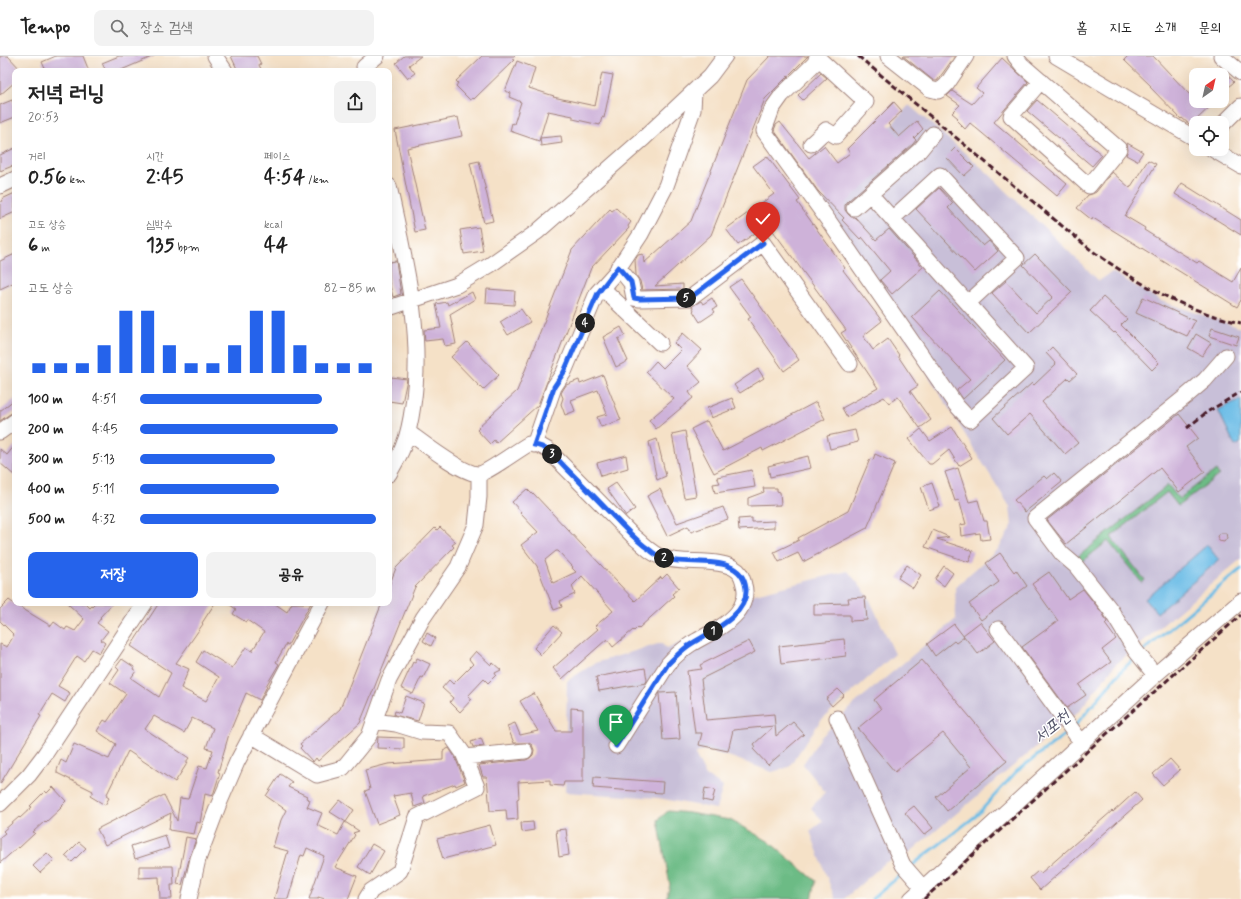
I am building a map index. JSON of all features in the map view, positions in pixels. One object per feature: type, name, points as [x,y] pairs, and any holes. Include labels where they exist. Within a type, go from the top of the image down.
[{"type":"street","points":[[215,56],[223,68]]},
{"type":"street","points":[[364,65],[377,56]]},
{"type":"street","points":[[392,307],[411,302],[457,285],[490,265],[537,232],[644,138],[710,76],[725,56]]},
{"type":"street","points":[[811,144],[826,130],[836,136],[866,102],[817,56],[815,63],[782,95],[772,109],[764,131],[828,220],[956,405],[970,420],[1026,368],[870,194]]},
{"type":"street","points":[[888,56],[930,89],[938,91],[947,84],[966,56]]},
{"type":"street","points":[[1015,56],[1041,81],[1119,149],[1089,186],[1011,116],[1041,81]]},
{"type":"street","points":[[1056,56],[1189,135]]},
{"type":"street","points":[[1221,56],[1241,73]]},
{"type":"street","points":[[534,445],[554,387],[564,372],[598,293],[641,234],[666,186],[693,110],[694,91]]},
{"type":"street","points":[[1229,118],[1241,106]]},
{"type":"street","points":[[854,208],[920,150],[933,134]]},
{"type":"street","points":[[1224,156],[1241,166]]},
{"type":"street","points":[[892,219],[940,175],[1017,258],[968,303]]},
{"type":"street","points":[[0,186],[12,180]]},
{"type":"street","points":[[392,200],[407,268],[416,355],[416,385],[408,432],[404,446],[392,468]]},
{"type":"street","points":[[618,267],[631,282],[634,298],[690,298],[763,243],[850,364]]},
{"type":"street","points":[[602,288],[660,343]]},
{"type":"street","points":[[1150,670],[1135,650],[1110,609],[1076,566],[1062,554],[1035,518],[1206,380],[1226,356]]},
{"type":"street","points":[[0,432],[12,423]]},
{"type":"street","points":[[408,432],[455,465],[470,472],[479,474],[529,444],[539,445],[548,450],[634,537],[649,550],[662,558],[674,561],[728,565],[739,571],[743,578],[746,590],[743,603],[737,613],[726,623],[678,653],[668,664],[616,746]]},
{"type":"street","points":[[251,735],[317,775],[343,768],[369,736],[389,680],[423,618],[458,567],[476,525],[480,498],[479,474]]},
{"type":"street","points":[[911,899],[1150,670],[1241,602]]},
{"type":"street","points":[[0,804],[29,775],[58,736],[143,606]]},
{"type":"street","points":[[189,899],[198,859],[218,806],[237,762],[320,606]]},
{"type":"street","points":[[998,629],[1079,739]]},
{"type":"street","points":[[837,718],[907,870],[923,888]]},
{"type":"street","points":[[366,899],[371,891],[400,871],[417,817],[477,787],[465,758],[449,733],[422,732],[396,724],[374,721]]},
{"type":"street","points":[[465,758],[525,751]]},
{"type":"shaded area","points":[[909,105],[988,173],[1099,281],[1112,272],[1161,301],[1241,328],[1241,559],[1115,665],[1079,711],[908,854],[886,862],[844,899],[835,899],[810,831],[823,821],[811,808],[825,792],[803,764],[821,737],[853,705],[956,619],[955,587],[999,548],[1012,526],[1010,507],[822,204]]},
{"type":"shaded area","points":[[848,571],[868,596],[895,654],[821,720],[789,767],[772,772],[731,757],[704,750],[695,754],[706,776],[723,787],[716,809],[658,798],[565,792],[567,681],[595,663],[661,643],[667,649],[713,627],[734,609],[739,598]]},
{"type":"green space","points":[[1216,470],[1219,475],[1178,506],[1167,492],[1111,537],[1145,580],[1142,583],[1108,541],[1079,564],[1075,559],[1168,485],[1179,499]]},
{"type":"green space","points":[[668,811],[730,820],[768,841],[816,881],[812,899],[666,899],[670,885],[658,820]]},
{"type":"water","points":[[1241,399],[1241,443],[1235,446],[1218,410]]},
{"type":"water","points":[[1207,545],[1219,560],[1157,613],[1145,599]]},
{"type":"building","points":[[0,56],[8,56],[19,68],[12,68],[12,85],[0,95]]},
{"type":"building","points":[[56,56],[83,56],[88,68],[45,68],[42,62]]},
{"type":"building","points":[[119,56],[154,56],[126,68],[104,68],[102,63]]},
{"type":"building","points":[[231,56],[257,56],[261,64],[259,65],[260,68],[237,68]]},
{"type":"building","points":[[404,56],[421,56],[409,65],[415,73],[408,78],[396,63]]},
{"type":"building","points":[[482,56],[515,56],[512,59],[514,60],[474,99],[473,98],[470,100],[456,86],[458,83],[456,81]]},
{"type":"building","points":[[770,56],[808,56],[765,99],[711,235],[655,286],[683,284],[683,289],[642,290],[640,281],[636,275],[635,260],[638,255],[643,254],[644,263],[691,221],[747,80]]},
{"type":"building","points":[[903,56],[955,56],[937,81],[934,81]]},
{"type":"building","points":[[1128,56],[1153,56],[1189,94],[1189,108],[1209,108],[1200,116],[1189,116],[1189,124],[1182,118],[1181,119],[1150,87],[1151,86],[1124,60]]},
{"type":"building","points":[[1002,58],[1028,82],[994,122],[1067,184],[1057,196],[970,123],[965,129],[956,120],[958,118],[952,113],[960,105],[947,96],[952,91],[972,104],[982,93],[976,88]]},
{"type":"building","points":[[517,61],[535,68],[529,88],[554,96],[553,97],[595,106],[602,73],[613,75],[604,118],[602,117],[600,125],[573,119],[573,116],[548,111],[539,141],[510,131],[512,123],[514,124],[521,102],[509,97],[511,93],[505,91]]},
{"type":"building","points":[[821,73],[827,78],[803,100],[798,95]]},
{"type":"building","points":[[1229,77],[1234,82],[1229,86]]},
{"type":"building","points":[[12,100],[12,118],[0,123],[0,105]]},
{"type":"building","points":[[1037,100],[1102,155],[1092,166],[1027,111]]},
{"type":"building","points":[[894,102],[902,111],[888,124],[899,137],[917,121],[923,129],[914,138],[916,140],[913,144],[845,205],[845,210],[848,214],[851,217],[855,217],[876,240],[889,229],[923,267],[892,294],[880,280],[890,271],[862,237],[860,239],[842,220],[844,218],[818,191],[774,130],[776,125],[780,122],[809,158],[824,146],[837,163],[850,153],[847,149]]},
{"type":"building","points":[[458,117],[462,136],[407,148],[425,230],[415,232],[395,130]]},
{"type":"building","points":[[561,136],[562,143],[541,146],[540,138]]},
{"type":"building","points":[[1127,143],[1143,152],[1137,161],[1126,155],[1128,150]]},
{"type":"building","points":[[955,148],[974,167],[964,176],[946,157]]},
{"type":"building","points":[[12,149],[12,166],[0,171],[0,155]]},
{"type":"building","points":[[767,156],[800,200],[797,202],[845,268],[843,270],[882,321],[863,336],[873,350],[888,339],[899,355],[898,356],[918,386],[910,391],[931,420],[920,428],[898,397],[889,403],[884,397],[847,417],[842,408],[878,388],[841,333],[846,330],[768,224],[738,245],[726,229],[774,194],[753,166]]},
{"type":"building","points":[[1148,160],[1156,164],[1125,216],[1145,228],[1144,230],[1197,263],[1199,261],[1233,282],[1241,268],[1241,300],[1237,307],[1093,218],[1092,220],[1077,208],[1088,195],[1096,192],[1112,172],[1130,188]]},
{"type":"building","points":[[479,161],[493,221],[484,223],[470,163]]},
{"type":"building","points":[[1182,183],[1241,220],[1241,235],[1175,194]]},
{"type":"building","points":[[939,188],[953,203],[948,208],[983,246],[989,241],[998,251],[975,272],[916,209]]},
{"type":"building","points":[[12,194],[12,213],[0,219],[0,202],[3,201],[2,199]]},
{"type":"building","points":[[616,208],[631,222],[628,226],[629,228],[591,268],[538,405],[496,443],[494,440],[490,444],[477,430],[479,428],[478,427],[517,391],[572,250],[610,209],[612,211]]},
{"type":"building","points":[[479,227],[483,251],[464,254],[460,230]]},
{"type":"building","points":[[1035,254],[1072,292],[1029,333],[992,293],[1006,281],[1036,313],[1053,297],[1023,265]]},
{"type":"building","points":[[12,255],[12,283],[0,289],[0,261]]},
{"type":"building","points":[[396,261],[401,294],[393,297],[392,293],[392,262]]},
{"type":"building","points":[[741,279],[799,360],[784,371],[748,319],[751,317],[729,287]]},
{"type":"building","points":[[487,289],[515,291],[514,305],[486,303]]},
{"type":"building","points":[[940,291],[1005,360],[963,399],[957,390],[970,379],[912,317]]},
{"type":"building","points":[[472,292],[475,299],[450,314],[456,344],[445,346],[443,339],[425,341],[424,330],[441,328],[436,304],[447,302],[448,305]]},
{"type":"building","points":[[1103,297],[1127,319],[1121,325],[1159,363],[1152,370],[1115,332],[1114,333],[1090,311]]},
{"type":"building","points":[[1143,297],[1195,321],[1187,336],[1136,313]]},
{"type":"building","points":[[712,298],[717,307],[713,309],[715,312],[700,322],[693,311],[692,306],[701,301],[703,304]]},
{"type":"building","points":[[521,309],[530,322],[508,335],[500,322]]},
{"type":"building","points":[[621,327],[625,335],[618,339],[628,361],[616,367],[603,337]]},
{"type":"building","points":[[1212,328],[1239,337],[1236,345],[1209,336]]},
{"type":"building","points":[[683,333],[702,350],[687,366],[701,382],[689,392],[693,398],[656,429],[649,420],[674,399],[646,372],[656,361],[663,368],[681,350],[674,343]]},
{"type":"building","points":[[1196,334],[1211,343],[1202,356],[1188,348]]},
{"type":"building","points":[[467,342],[499,375],[483,390],[451,357]]},
{"type":"building","points":[[1052,347],[1077,374],[1070,380],[1068,378],[1042,402],[1078,443],[1065,454],[1030,414],[1007,434],[993,418],[1032,383],[1034,385],[1056,364],[1046,353]]},
{"type":"building","points":[[758,369],[764,378],[740,393],[734,385]]},
{"type":"building","points":[[603,375],[621,420],[601,427],[597,417],[607,414],[598,390],[571,400],[575,411],[565,415],[561,404],[563,398],[561,393],[566,385],[579,380],[580,384]]},
{"type":"building","points":[[392,377],[407,379],[402,403],[392,401]]},
{"type":"building","points":[[732,398],[736,408],[711,418],[707,408]]},
{"type":"building","points":[[12,401],[12,413],[0,421],[0,411]]},
{"type":"building","points":[[816,402],[825,419],[763,451],[762,448],[714,473],[691,429],[707,421],[723,451]]},
{"type":"building","points":[[1179,414],[1198,438],[1186,447],[1205,472],[1179,492],[1160,468],[1066,544],[1047,520]]},
{"type":"building","points":[[952,427],[972,458],[959,466],[949,450],[932,464],[929,464],[909,439],[921,429],[930,441]]},
{"type":"building","points":[[855,430],[858,442],[830,449],[827,436]]},
{"type":"building","points":[[685,431],[696,496],[684,498],[672,434]]},
{"type":"building","points":[[657,439],[666,476],[657,480],[649,442]]},
{"type":"building","points":[[0,449],[7,455],[12,449],[12,473],[0,463]]},
{"type":"building","points":[[875,454],[895,463],[867,528],[803,562],[798,553],[779,562],[774,552],[799,540],[798,538],[848,511],[870,459],[873,460]]},
{"type":"building","points":[[626,455],[628,468],[601,476],[597,463]]},
{"type":"building","points":[[808,456],[811,468],[770,477],[768,466]]},
{"type":"building","points":[[958,468],[969,502],[978,500],[984,521],[987,521],[990,539],[981,540],[980,533],[961,536],[960,525],[966,524],[959,500],[955,501],[945,472]]},
{"type":"building","points":[[752,470],[755,487],[715,493],[713,484],[720,483],[717,477]]},
{"type":"building","points":[[1054,473],[1062,482],[1025,512],[1014,500],[1044,476],[1047,479]]},
{"type":"building","points":[[616,483],[635,509],[626,516],[607,489]]},
{"type":"building","points":[[932,483],[940,506],[929,510],[921,487]]},
{"type":"building","points":[[763,488],[777,488],[777,491],[780,492],[781,505],[748,506],[748,498],[764,492]]},
{"type":"building","points":[[527,489],[532,494],[533,493],[635,601],[661,577],[662,579],[667,574],[679,588],[672,594],[674,596],[639,628],[638,627],[634,631],[633,630],[613,647],[607,639],[562,679],[553,668],[598,629],[595,626],[613,611],[582,576],[572,586],[575,594],[560,601],[562,607],[554,610],[537,566],[521,545],[538,532],[512,502]],"holes":[[[558,551],[576,572],[553,583],[545,560]]]},
{"type":"building","points":[[660,489],[677,523],[723,507],[728,519],[691,532],[688,526],[667,536],[647,496]]},
{"type":"building","points":[[752,518],[752,522],[774,521],[774,528],[739,530],[738,519]]},
{"type":"building","points":[[440,527],[456,542],[452,545],[454,547],[415,587],[360,723],[318,761],[316,758],[313,762],[300,748],[302,746],[300,744],[340,709],[381,606],[392,606],[392,578],[396,568],[435,528],[437,530]]},
{"type":"building","points":[[933,530],[949,537],[937,539],[973,551],[969,562],[925,547]]},
{"type":"building","points":[[1221,533],[1226,533],[1227,538],[1224,542],[1219,541],[1217,536]]},
{"type":"building","points":[[1000,553],[1014,572],[1016,570],[1027,586],[981,620],[969,604],[999,582],[986,563]]},
{"type":"building","points":[[907,565],[921,575],[913,588],[898,578]]},
{"type":"building","points":[[944,566],[953,573],[944,586],[935,579]]},
{"type":"building","points":[[1049,572],[1068,599],[1083,589],[1103,614],[1107,622],[1105,624],[1116,639],[1102,650],[1111,662],[1079,685],[1086,695],[1067,708],[1022,647],[1058,621],[1032,584]]},
{"type":"building","points":[[865,597],[867,620],[850,621],[850,615],[814,615],[814,604],[849,603],[848,598]]},
{"type":"building","points":[[9,600],[12,602],[12,606],[18,606],[51,626],[54,622],[65,630],[67,627],[75,631],[84,619],[70,606],[88,606],[90,608],[92,606],[110,606],[100,617],[101,618],[97,623],[108,631],[101,640],[105,643],[99,653],[92,649],[84,661],[77,656],[58,686],[70,693],[65,702],[52,694],[39,715],[41,716],[0,784],[0,644],[7,647],[14,635],[0,621],[0,609]]},
{"type":"building","points":[[157,606],[213,606],[202,623],[203,624],[176,663],[189,669],[181,688],[206,701],[219,677],[196,662],[203,650],[232,668],[246,647],[252,651],[264,632],[247,620],[246,622],[233,614],[236,609],[232,606],[278,606],[287,612],[290,606],[309,606],[288,645],[286,644],[276,662],[279,664],[266,686],[260,700],[246,693],[229,734],[213,795],[205,794],[200,823],[197,822],[194,834],[169,830],[171,813],[105,845],[97,829],[164,795],[177,821],[180,798],[188,799],[199,766],[207,768],[213,750],[206,748],[213,728],[192,718],[184,733],[154,716],[145,729],[189,758],[175,782],[128,751],[106,796],[109,798],[105,805],[90,796],[93,791],[57,773],[61,760],[66,763],[74,744],[109,759],[116,744],[97,731],[104,720],[107,722],[126,694],[110,683],[119,670],[116,667],[122,659],[134,667],[133,669],[136,671],[131,678],[159,697],[171,673],[131,646]]},
{"type":"building","points":[[980,622],[995,641],[978,654],[963,635]]},
{"type":"building","points":[[954,624],[964,637],[956,643],[954,641],[935,656],[927,644]]},
{"type":"building","points":[[554,625],[562,632],[541,655],[534,648]]},
{"type":"building","points":[[427,633],[435,638],[431,646],[423,641]]},
{"type":"building","points":[[844,639],[846,656],[781,664],[779,646]]},
{"type":"building","points":[[749,641],[755,652],[701,679],[706,720],[774,714],[776,736],[793,722],[804,734],[768,765],[753,749],[756,747],[754,744],[774,726],[733,730],[728,751],[699,745],[702,733],[695,733],[687,671],[702,669],[700,665]]},
{"type":"building","points":[[476,651],[491,665],[493,663],[501,670],[495,673],[496,675],[488,683],[484,679],[468,696],[472,699],[460,712],[450,702],[453,698],[442,688],[449,680],[453,684],[473,664],[469,659]]},
{"type":"building","points":[[417,658],[430,664],[423,678],[421,677],[413,694],[401,688],[413,662],[415,663]]},
{"type":"building","points":[[922,660],[1007,761],[947,811],[936,797],[971,767],[943,733],[895,772],[858,728],[881,709],[874,700]]},
{"type":"building","points":[[645,668],[646,683],[599,691],[596,677]]},
{"type":"building","points":[[838,689],[844,695],[832,706],[826,699]]},
{"type":"building","points":[[676,692],[680,739],[663,740],[659,694]]},
{"type":"building","points":[[534,693],[556,731],[571,731],[571,708],[583,709],[583,782],[564,782],[563,786],[550,785],[550,780],[518,782],[518,819],[507,820],[506,810],[490,811],[487,777],[483,777],[479,765],[526,760],[533,755],[534,750],[532,745],[529,743],[514,743],[507,726],[515,723],[520,735],[538,731],[520,701]]},
{"type":"building","points":[[406,696],[424,703],[418,721],[394,715],[395,711],[400,713]]},
{"type":"building","points":[[378,737],[404,738],[404,749],[377,748]]},
{"type":"building","points":[[481,738],[484,746],[473,747],[471,742]]},
{"type":"building","points":[[449,748],[455,757],[465,782],[456,786],[455,784],[423,796],[425,803],[414,807],[411,793],[393,796],[400,815],[377,824],[365,791],[370,789],[365,770],[388,764],[443,760],[443,751]]},
{"type":"building","points":[[1170,759],[1180,770],[1163,785],[1153,774]]},
{"type":"building","points":[[280,774],[292,782],[288,787],[307,796],[306,798],[310,800],[307,807],[322,813],[317,825],[338,835],[345,822],[359,831],[353,833],[355,835],[335,867],[357,876],[348,899],[325,899],[318,897],[318,899],[309,899],[324,856],[307,848],[304,856],[301,855],[288,899],[274,899],[288,851],[273,847],[281,820],[286,810],[266,796]]},
{"type":"building","points":[[594,777],[663,782],[662,793],[593,788]]},
{"type":"building","points":[[53,787],[66,801],[60,807],[61,808],[33,832],[35,833],[0,863],[0,837],[5,833],[3,831],[32,807],[30,806],[45,791],[47,793]]},
{"type":"building","points":[[705,788],[715,790],[712,802],[703,800]]},
{"type":"building","points":[[1135,792],[1142,800],[1040,890],[1030,878],[1038,871],[1041,873]]},
{"type":"building","points":[[340,800],[354,810],[346,822],[330,812]]},
{"type":"building","points":[[914,806],[933,828],[924,835],[905,813]]},
{"type":"building","points":[[533,822],[534,830],[522,832],[521,823]]},
{"type":"building","points":[[490,825],[496,845],[443,859],[437,839]]},
{"type":"building","points":[[566,829],[569,855],[559,857],[556,830]]},
{"type":"building","points":[[165,835],[169,848],[135,859],[131,846]]},
{"type":"building","points":[[186,837],[196,839],[182,885],[177,884]]},
{"type":"building","points":[[79,842],[86,848],[72,862],[65,856]]},
{"type":"building","points":[[372,844],[384,851],[370,875],[358,867]]},
{"type":"building","points":[[47,853],[54,860],[40,873],[33,866]]},
{"type":"building","points":[[139,866],[173,866],[174,885],[171,885],[172,899],[160,899],[159,877],[139,878]]},
{"type":"waterway","name":"서포천","points":[[1142,652],[1241,569]]},
{"type":"waterway","name":"서포천","points":[[1075,726],[1122,670],[1135,658]]},
{"type":"waterway","name":"서포천","points":[[910,867],[977,815],[1016,772],[1068,732]]},
{"type":"waterway","name":"서포천","points":[[872,899],[904,872]]},
{"type":"railway","points":[[858,56],[1091,250],[1108,262],[1126,274],[1181,303],[1220,318],[1241,323]]},
{"type":"railway","points":[[1187,428],[1207,412],[1241,392]]},
{"type":"railway","points":[[924,899],[1241,615]]},
{"type":"route","points":[[616,746],[668,664],[678,653],[726,623],[737,613],[743,603],[746,590],[743,578],[739,571],[728,565],[704,562],[674,561],[662,558],[649,550],[634,537],[548,450],[539,445],[534,445],[554,387],[564,372],[598,293],[618,267],[631,282],[634,298],[690,298],[763,243]]}]
